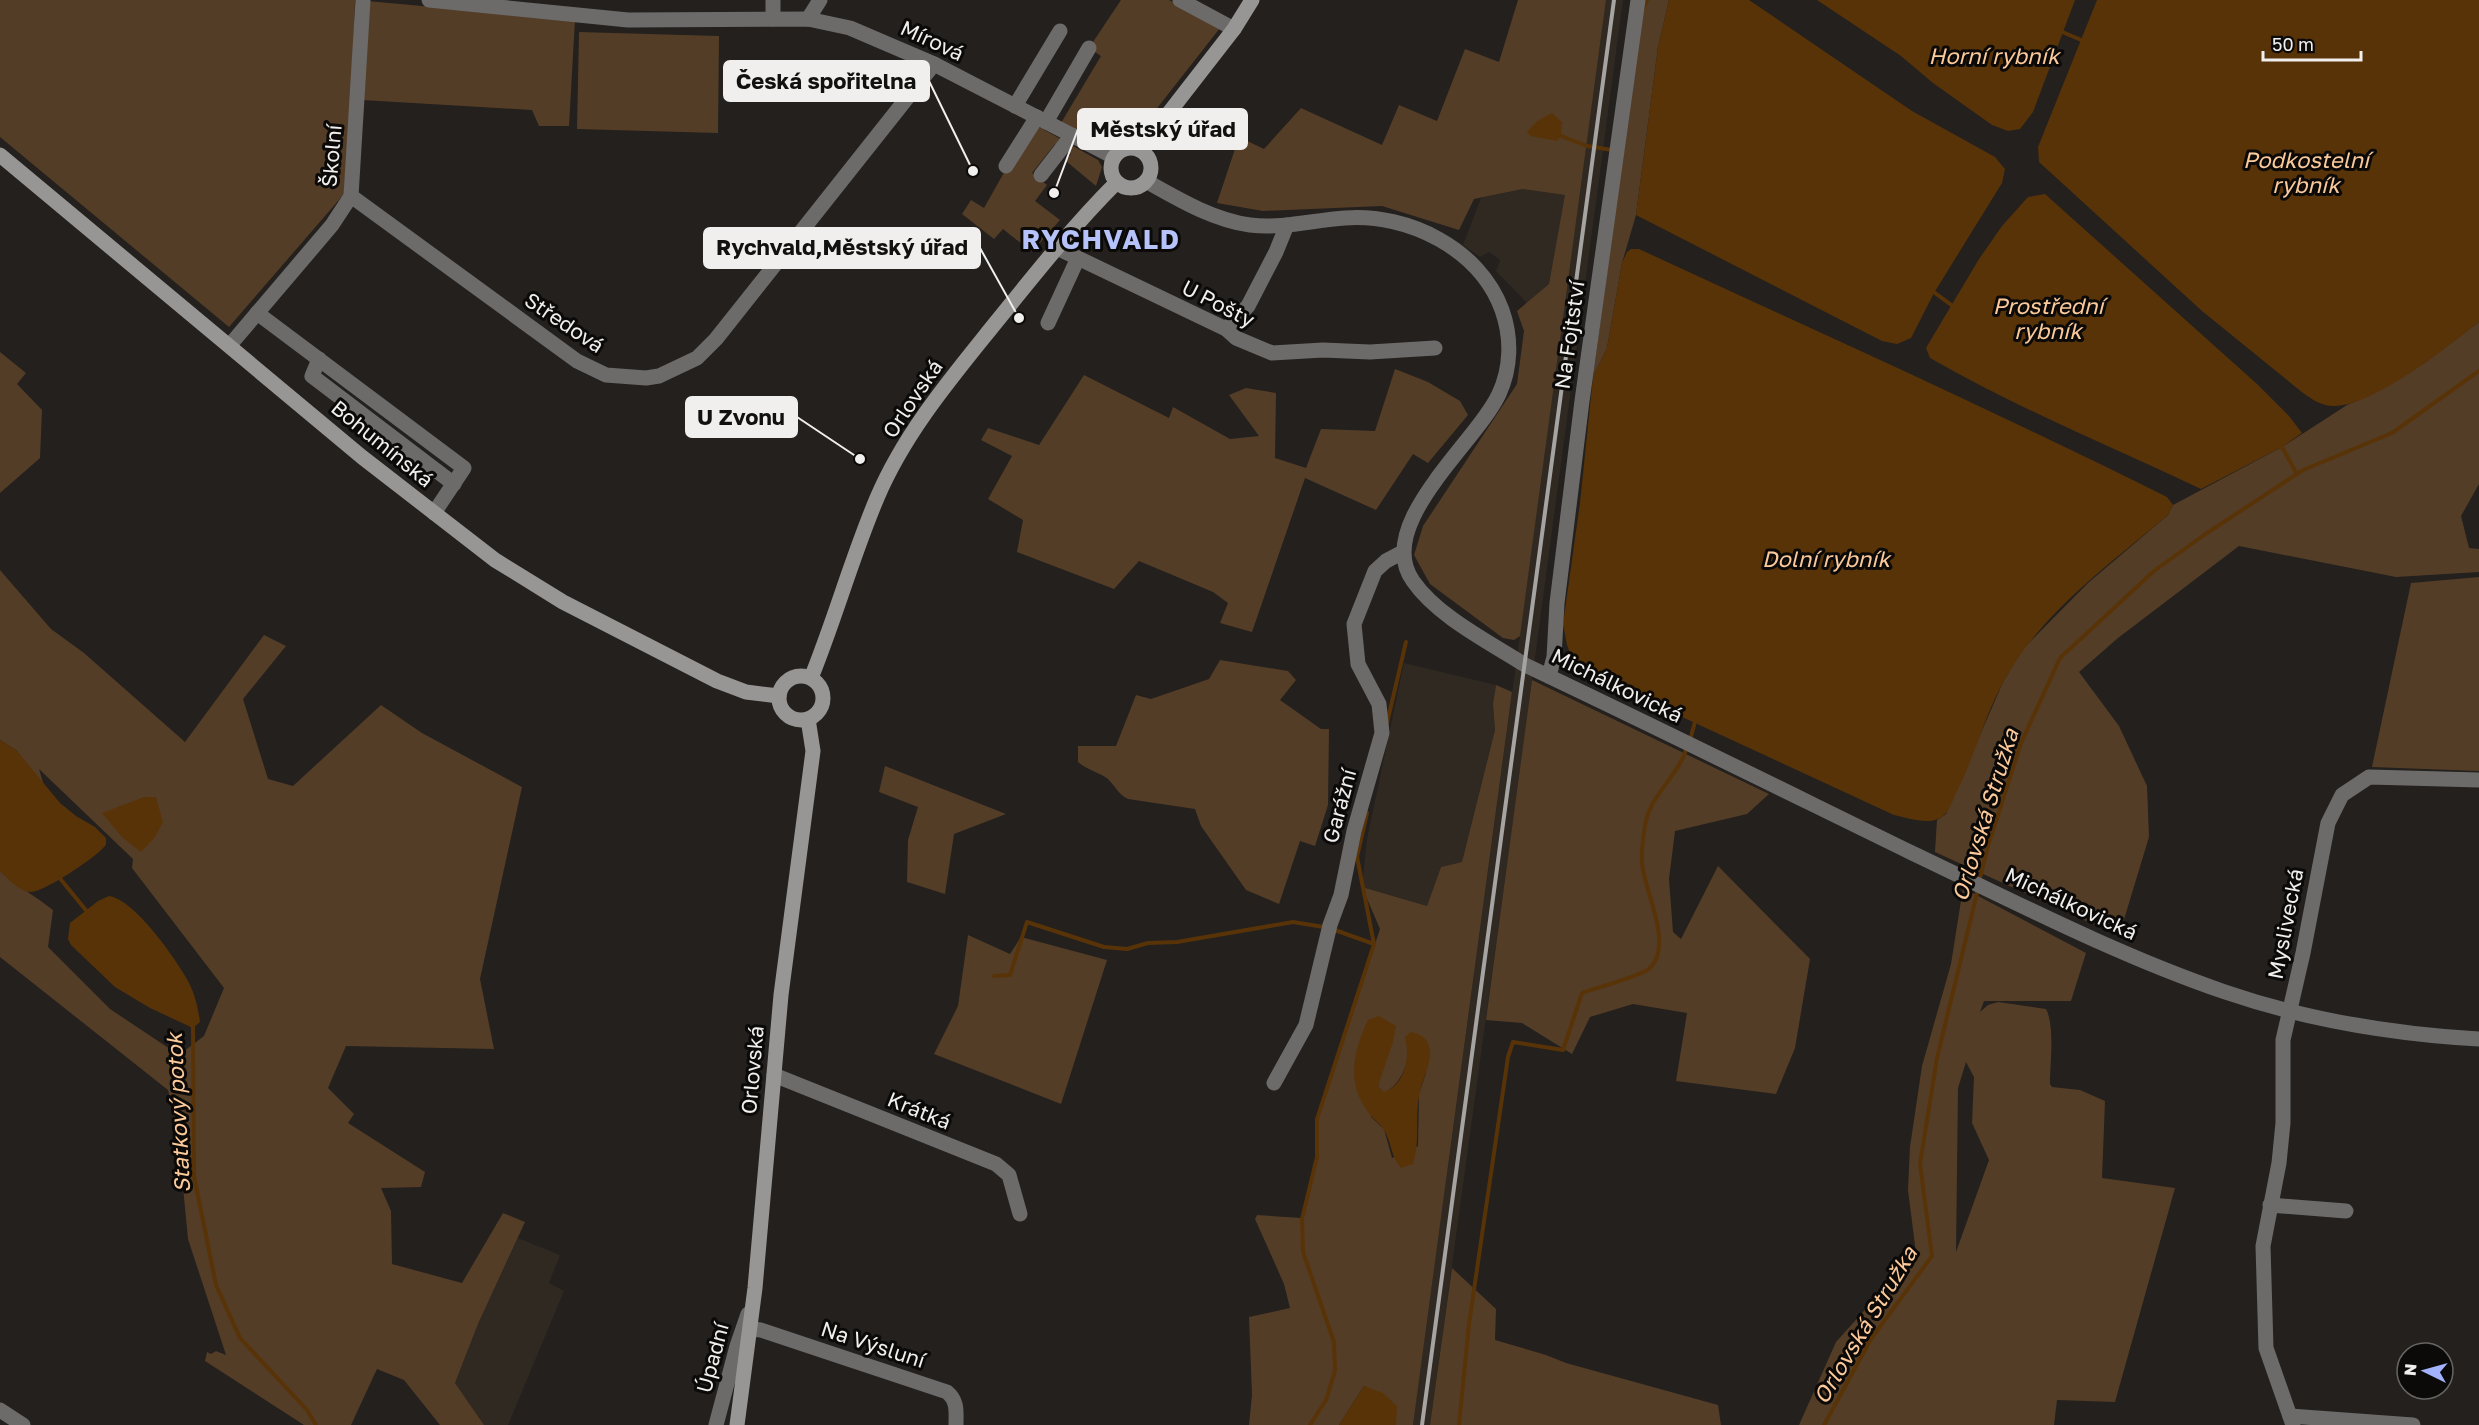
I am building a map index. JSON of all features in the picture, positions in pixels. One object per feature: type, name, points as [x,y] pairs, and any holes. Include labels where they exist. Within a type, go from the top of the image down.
[{"type":"main road","points":[[1140,150],[1234,29],[1252,0]]},
{"type":"main road","points":[[1134,148],[1140,150],[1151,164],[1146,181],[1134,188],[1116,183],[1111,170],[1114,157],[1123,150],[1134,148]]},
{"type":"main road","name":"Bohumínská","points":[[0,155],[362,457],[495,560],[563,602],[717,681],[746,692],[779,696]]},
{"type":"main road","name":"Orlovská","points":[[811,678],[878,497],[912,433],[940,390],[1057,248],[1116,183]]},
{"type":"main road","points":[[797,676],[811,678],[821,689],[823,703],[815,716],[801,720],[787,716],[782,710],[779,696],[785,683],[797,676]]},
{"type":"main road","name":"Orlovská","points":[[737,1425],[754,1304],[781,995],[813,752],[808,719]]},
{"type":"street","name":"Školní","points":[[230,345],[332,225],[351,196],[363,0]]},
{"type":"street","name":"Mírová","points":[[429,0],[628,20],[808,19],[850,28],[934,64],[1114,157]]},
{"type":"street","points":[[773,0],[773,19]]},
{"type":"street","points":[[808,19],[820,0]]},
{"type":"street","points":[[1180,0],[1234,29]]},
{"type":"street","name":"Na Fojtství","points":[[1549,676],[1554,657],[1557,603],[1582,401],[1638,0]]},
{"type":"street","points":[[1015,106],[1060,31]]},
{"type":"street","points":[[1006,165],[1041,119],[1089,48]]},
{"type":"street","name":"Středová","points":[[351,196],[577,361],[606,375],[646,378],[659,376],[697,358],[716,339],[934,64]]},
{"type":"street","points":[[1041,174],[1072,135]]},
{"type":"street","points":[[1146,181],[1221,218],[1252,225],[1287,225],[1359,217],[1385,220],[1418,229],[1437,239],[1471,263],[1487,281],[1502,309],[1508,332],[1509,355],[1499,394],[1487,415],[1420,504],[1408,528],[1403,552]]},
{"type":"street","points":[[1226,329],[1248,306],[1276,252],[1287,225]]},
{"type":"street","name":"U Pošty","points":[[1057,248],[1226,329],[1236,338],[1272,353],[1323,350],[1370,352],[1435,348]]},
{"type":"street","points":[[1048,323],[1078,258]]},
{"type":"street","points":[[257,313],[465,468],[434,513]]},
{"type":"street","name":"Michálkovická","points":[[1403,552],[1407,571],[1412,580],[1434,603],[1525,664],[2106,945],[2164,970],[2227,993],[2290,1011],[2347,1024],[2439,1037],[2479,1040]]},
{"type":"street","name":"Garážní","points":[[1274,1083],[1306,1025],[1330,925],[1341,895],[1354,831],[1382,733],[1379,704],[1358,664],[1354,624],[1375,571],[1386,561],[1403,552]]},
{"type":"street","name":"Myslivecká","points":[[2292,1420],[2266,1348],[2263,1246],[2279,1163],[2283,1124],[2283,1040],[2303,953],[2328,823],[2343,795],[2369,777],[2479,780]]},
{"type":"street","name":"Krátká","points":[[774,1075],[996,1164],[1009,1175],[1020,1214]]},
{"type":"street","points":[[2270,1205],[2346,1211]]},
{"type":"street","name":"Úpadní","points":[[716,1425],[745,1320],[754,1304]]},
{"type":"street","name":"Na Výsluní","points":[[751,1329],[760,1330],[947,1392],[954,1398],[957,1406],[956,1425]]},
{"type":"street","points":[[0,1410],[23,1425]]},
{"type":"street","points":[[2292,1420],[2413,1425]]},
{"type":"shaded area","points":[[0,0],[355,0],[350,138],[344,194],[229,327],[0,137]]},
{"type":"shaded area","points":[[1121,0],[1169,0],[1220,28],[1147,121],[1136,141],[1121,143],[1111,150],[1061,123],[1101,56],[1089,48]]},
{"type":"shaded area","points":[[1518,0],[1606,0],[1520,636],[1514,640],[1503,638],[1430,584],[1414,555],[1423,526],[1517,384],[1524,331],[1517,311],[1549,284],[1565,195],[1523,189],[1474,199],[1459,230],[1382,206],[1263,211],[1217,203],[1239,137],[1264,149],[1301,108],[1382,145],[1399,105],[1437,121],[1465,49],[1499,62]]},
{"type":"shaded area","points":[[1606,0],[1623,0],[1519,777],[1430,1425],[1413,1425]]},
{"type":"shaded area","points":[[1647,0],[1669,0],[1658,47],[1636,215],[1622,263],[1607,348],[1593,377],[1642,13]]},
{"type":"shaded area","points":[[367,1],[575,20],[569,126],[539,126],[532,110],[362,100]]},
{"type":"shaded area","points":[[579,32],[719,36],[718,133],[577,129]]},
{"type":"shaded area","points":[[1032,123],[1098,160],[1102,167],[1096,186],[1066,161],[1071,154],[1055,144],[1032,173],[1047,185],[1035,201],[1060,220],[1032,252],[1003,229],[994,239],[962,214],[971,200],[984,208]]},
{"type":"shaded area","points":[[1523,189],[1566,195],[1549,284],[1527,303],[1496,271],[1500,260],[1489,252],[1480,257],[1463,245],[1481,198]]},
{"type":"shaded area","points":[[2479,322],[2479,484],[2461,516],[2469,548],[2479,549],[2479,572],[2396,577],[2239,546],[2118,638],[2079,672],[2119,726],[2147,786],[2149,837],[2119,936],[1935,852],[1937,820],[1946,814],[2003,682],[2022,650],[2088,583],[2168,515],[2173,505],[2282,447],[2347,405],[2375,393],[2426,362]]},
{"type":"shaded area","points":[[0,352],[26,373],[17,384],[42,410],[40,458],[0,493]]},
{"type":"shaded area","points":[[1395,369],[1428,382],[1460,401],[1468,415],[1428,463],[1413,454],[1376,510],[1305,478],[1252,632],[1220,623],[1228,603],[1213,592],[1139,561],[1114,589],[1017,552],[1023,520],[988,499],[1012,456],[981,440],[988,428],[1039,445],[1084,375],[1169,418],[1173,407],[1230,439],[1259,436],[1229,395],[1246,388],[1276,393],[1275,458],[1306,468],[1321,429],[1375,431]]},
{"type":"shaded area","points":[[0,570],[51,629],[84,653],[185,742],[264,635],[286,646],[243,699],[268,779],[293,786],[381,705],[422,733],[522,787],[480,979],[494,1049],[346,1046],[328,1088],[354,1114],[348,1123],[425,1172],[421,1187],[381,1188],[391,1211],[392,1264],[462,1283],[503,1213],[525,1222],[478,1324],[455,1383],[484,1425],[440,1425],[404,1380],[377,1369],[351,1425],[304,1425],[205,1361],[207,1352],[211,1354],[216,1351],[226,1355],[188,1239],[178,1135],[168,1090],[0,957],[0,871],[53,910],[48,947],[110,1009],[179,1055],[204,1036],[224,988],[132,868],[133,859],[39,769],[44,786],[16,750],[0,740]]},
{"type":"shaded area","points":[[2479,577],[2479,771],[2372,767],[2411,583]]},
{"type":"shaded area","points":[[1220,660],[1288,671],[1296,680],[1280,700],[1321,729],[1329,729],[1328,805],[1315,846],[1300,841],[1279,904],[1246,890],[1201,826],[1195,809],[1128,799],[1108,779],[1078,762],[1078,746],[1116,746],[1136,695],[1151,699],[1209,679]]},
{"type":"shaded area","points":[[1404,663],[1496,685],[1493,704],[1495,730],[1462,862],[1441,867],[1427,906],[1362,887],[1367,839]]},
{"type":"shaded area","points":[[1532,680],[1769,794],[1747,814],[1675,831],[1669,879],[1673,932],[1681,939],[1718,866],[1810,959],[1795,1048],[1776,1094],[1676,1081],[1687,1013],[1633,1004],[1590,1017],[1572,1054],[1522,1023],[1486,1020]]},
{"type":"shaded area","points":[[1496,685],[1512,692],[1413,1425],[1396,1425],[1396,1406],[1364,1386],[1339,1425],[1249,1425],[1252,1395],[1249,1317],[1290,1308],[1284,1284],[1255,1219],[1257,1215],[1301,1218],[1315,1160],[1317,1119],[1380,929],[1362,887],[1427,906],[1441,867],[1462,862],[1495,730],[1493,704]],"holes":[[[1390,1021],[1378,1087],[1384,1093],[1399,1080],[1405,1068],[1408,1048],[1426,1073],[1419,1094],[1418,1146],[1392,1158],[1384,1129],[1371,1117]]]},
{"type":"shaded area","points":[[885,766],[1006,814],[954,834],[945,894],[907,882],[908,840],[918,807],[879,792]]},
{"type":"shaded area","points":[[1963,888],[2086,953],[2071,1001],[1984,1001],[1980,1012],[1988,1005],[1998,1002],[2046,1009],[2051,1035],[2050,1084],[2052,1087],[2080,1090],[2105,1101],[2102,1178],[2175,1188],[2115,1402],[2057,1400],[2054,1425],[1799,1425],[1836,1342],[1916,1253],[1908,1190],[1910,1147],[1922,1066],[1951,964]],"holes":[[[1966,1062],[1974,1077],[1972,1123],[1989,1160],[1956,1252],[1958,1088]]]},
{"type":"shaded area","points":[[968,935],[1010,954],[1021,937],[1107,960],[1061,1104],[934,1054],[958,1006]]},
{"type":"shaded area","points":[[518,1238],[560,1255],[549,1283],[564,1291],[508,1425],[484,1425],[455,1383],[478,1324]]},
{"type":"shaded area","points":[[1452,1268],[1496,1309],[1495,1340],[1566,1363],[1718,1405],[1721,1425],[1430,1425]]},
{"type":"water","points":[[1669,0],[1749,0],[1912,111],[1995,157],[2005,169],[2002,183],[1934,293],[1911,338],[1897,344],[1882,341],[1636,215],[1658,47]]},
{"type":"water","name":"Horní rybník","points":[[1817,0],[2075,0],[2033,112],[2020,129],[2008,131],[1992,125],[1933,83],[1901,56]]},
{"type":"water","name":"Podkostelní rybník","points":[[2097,0],[2479,0],[2479,322],[2429,360],[2388,387],[2349,404],[2332,406],[2313,400],[2303,393],[2202,311],[2039,162],[2038,147]]},
{"type":"water","points":[[1552,113],[1562,122],[1561,136],[1557,141],[1530,136],[1527,132],[1537,121]]},
{"type":"water","name":"Prostřední rybník","points":[[2045,194],[2257,384],[2289,416],[2302,433],[2282,447],[2201,489],[2030,410],[1930,358],[1926,348],[1979,259],[2002,226],[2028,197]]},
{"type":"water","name":"Dolní rybník","points":[[1631,249],[1639,249],[1970,402],[2167,497],[2173,505],[2168,515],[2079,590],[2038,632],[2020,655],[1998,692],[1964,775],[1949,808],[1941,818],[1921,821],[1894,815],[1600,679],[1574,664],[1563,624],[1580,503],[1593,377],[1607,348],[1622,263]]},
{"type":"water","points":[[0,740],[16,750],[60,803],[95,827],[106,838],[106,844],[99,852],[57,881],[38,891],[31,892],[18,887],[0,871]]},
{"type":"water","points":[[144,797],[156,797],[163,822],[155,837],[141,852],[122,837],[102,813]]},
{"type":"water","points":[[109,896],[119,900],[142,919],[182,971],[196,1001],[200,1022],[193,1028],[150,1008],[115,987],[71,945],[68,939],[70,923],[98,901]]},
{"type":"water","points":[[1379,1016],[1396,1026],[1378,1086],[1384,1092],[1397,1083],[1405,1069],[1407,1053],[1405,1037],[1411,1032],[1422,1036],[1428,1043],[1430,1052],[1429,1064],[1418,1101],[1417,1137],[1413,1164],[1401,1168],[1383,1128],[1363,1104],[1355,1081],[1355,1057],[1358,1045],[1368,1020]]},
{"type":"water","points":[[1364,1386],[1383,1393],[1397,1406],[1396,1425],[1339,1425]]},
{"type":"waterway","points":[[1643,9],[1647,0]]},
{"type":"waterway","points":[[2060,31],[2086,42]]},
{"type":"waterway","points":[[1561,136],[1587,146],[1612,150]]},
{"type":"waterway","points":[[1931,290],[1954,307]]},
{"type":"waterway","name":"Orlovská Stružka","points":[[1979,882],[2021,743],[2060,658],[2154,571],[2204,535],[2303,470],[2392,433],[2479,371]]},
{"type":"waterway","points":[[2278,445],[2282,447],[2297,474]]},
{"type":"waterway","points":[[1387,723],[1406,642]]},
{"type":"waterway","points":[[1690,740],[1696,718]]},
{"type":"waterway","points":[[1459,1425],[1469,1324],[1508,1057],[1513,1042],[1563,1050],[1582,993],[1645,971],[1657,958],[1659,932],[1644,875],[1642,849],[1652,805],[1678,767],[1687,747]]},
{"type":"waterway","points":[[1310,1425],[1326,1400],[1335,1371],[1334,1342],[1303,1252],[1302,1219],[1317,1157],[1317,1119],[1374,944],[1357,857],[1367,813]]},
{"type":"waterway","name":"Statkový potok","points":[[58,876],[89,914]]},
{"type":"waterway","name":"Orlovská Stružka","points":[[1824,1425],[1871,1339],[1932,1256],[1920,1164],[1937,1058],[1978,889]]},
{"type":"waterway","points":[[994,976],[1010,975],[1027,922],[1104,947],[1127,949],[1148,943],[1177,942],[1293,922],[1324,927]]},
{"type":"waterway","points":[[1332,929],[1374,944]]},
{"type":"waterway","name":"Statkový potok","points":[[192,1025],[194,1176],[216,1285],[240,1338],[307,1410],[316,1425]]},
{"type":"railway","points":[[1422,1425],[1614,0]]},
{"type":"place","name":"Česká spořitelna","points":[[973,171]]},
{"type":"place","name":"Městský úřad","points":[[1054,193]]},
{"type":"place","name":"Rychvald,Městský úřad","points":[[1019,318]]},
{"type":"place","name":"U Zvonu","points":[[860,459]]},
{"type":"district","name":"RYCHVALD","points":[[1101,240]]}]
